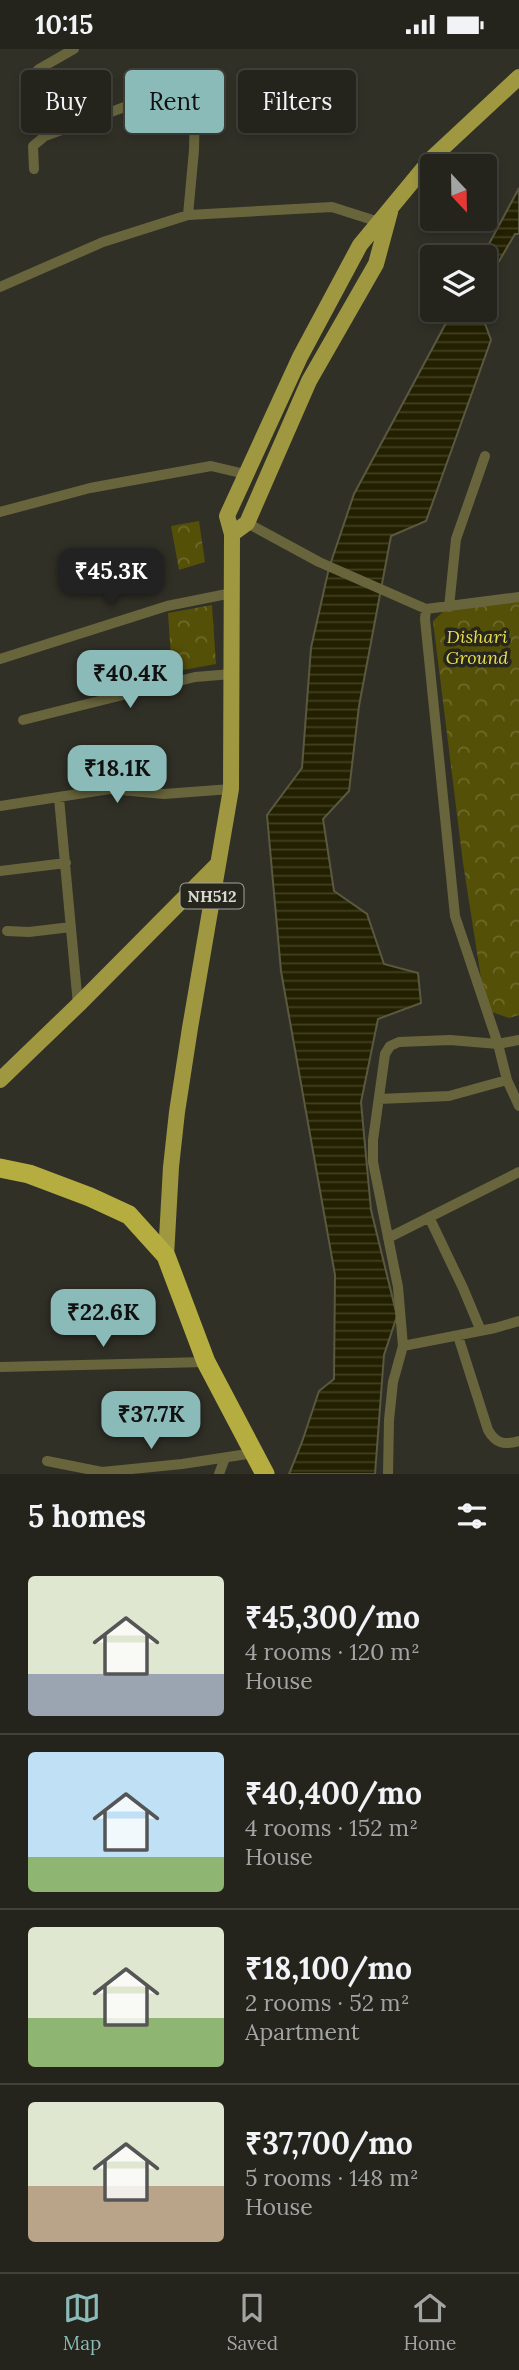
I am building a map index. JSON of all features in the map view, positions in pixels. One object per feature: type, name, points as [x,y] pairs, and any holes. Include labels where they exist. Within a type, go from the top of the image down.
[{"type":"highway","name":"NH512","points":[[0,1168],[29,1174],[129,1215],[166,1256],[206,1362],[260,1465]]},
{"type":"main road","name":"NH512","points":[[166,1256],[177,1112],[231,789],[232,534],[227,516],[300,357],[354,256],[432,158],[519,77]]},
{"type":"main road","points":[[232,534],[247,523],[309,381],[376,264],[392,207]]},
{"type":"main road","points":[[0,1080],[218,864]]},
{"type":"street","points":[[45,136],[30,83],[31,77],[39,69],[74,49]]},
{"type":"street","points":[[34,169],[33,146],[45,136],[152,97],[178,91],[189,94],[195,104],[188,215]]},
{"type":"street","points":[[0,287],[103,242],[188,215],[332,207],[379,222]]},
{"type":"street","points":[[449,607],[456,539],[485,456]]},
{"type":"street","points":[[0,512],[90,488],[211,466],[245,474]]},
{"type":"street","points":[[247,523],[319,562],[426,610],[519,597]]},
{"type":"street","points":[[0,659],[167,606],[232,593]]},
{"type":"street","points":[[426,610],[455,916],[498,1044],[507,1080],[519,1106]]},
{"type":"street","points":[[23,720],[195,677],[232,674]]},
{"type":"street","points":[[0,806],[110,789],[164,794],[231,789]]},
{"type":"street","points":[[59,798],[78,1005]]},
{"type":"street","points":[[0,871],[66,863]]},
{"type":"street","points":[[7,931],[29,932],[71,927]]},
{"type":"street","points":[[388,1474],[393,1382],[403,1346],[398,1287],[373,1162],[373,1140],[385,1054],[390,1046],[399,1042],[498,1044],[519,1040]]},
{"type":"street","points":[[379,1099],[429,1098],[507,1080]]},
{"type":"street","points":[[388,1238],[519,1172]]},
{"type":"street","points":[[429,1217],[481,1331]]},
{"type":"street","points":[[403,1346],[519,1321]]},
{"type":"street","points":[[458,1336],[488,1430],[498,1442],[506,1444],[519,1441]]},
{"type":"street","points":[[0,1367],[206,1362]]},
{"type":"street","points":[[47,1461],[102,1472],[225,1458],[260,1465]]},
{"type":"street","points":[[219,1474],[225,1458]]},
{"type":"green space","points":[[199,521],[205,562],[179,570],[171,526]]},
{"type":"green space","name":"Dishari Ground","points":[[519,599],[519,1015],[509,1018],[486,1010],[463,863],[433,621],[446,609]]},
{"type":"green space","points":[[212,605],[216,664],[172,672],[168,613]]},
{"type":"shaded area","points":[[519,188],[519,234],[515,234],[497,265],[497,245],[488,245]]},
{"type":"shaded area","points":[[447,322],[484,322],[491,340],[426,521],[391,536],[359,706],[349,791],[323,819],[334,891],[367,914],[384,964],[418,973],[421,1003],[378,1019],[361,1102],[371,1210],[397,1316],[384,1355],[375,1474],[289,1474],[319,1391],[334,1379],[335,1275],[281,971],[267,815],[302,768],[311,648],[329,568],[354,494]]}]
